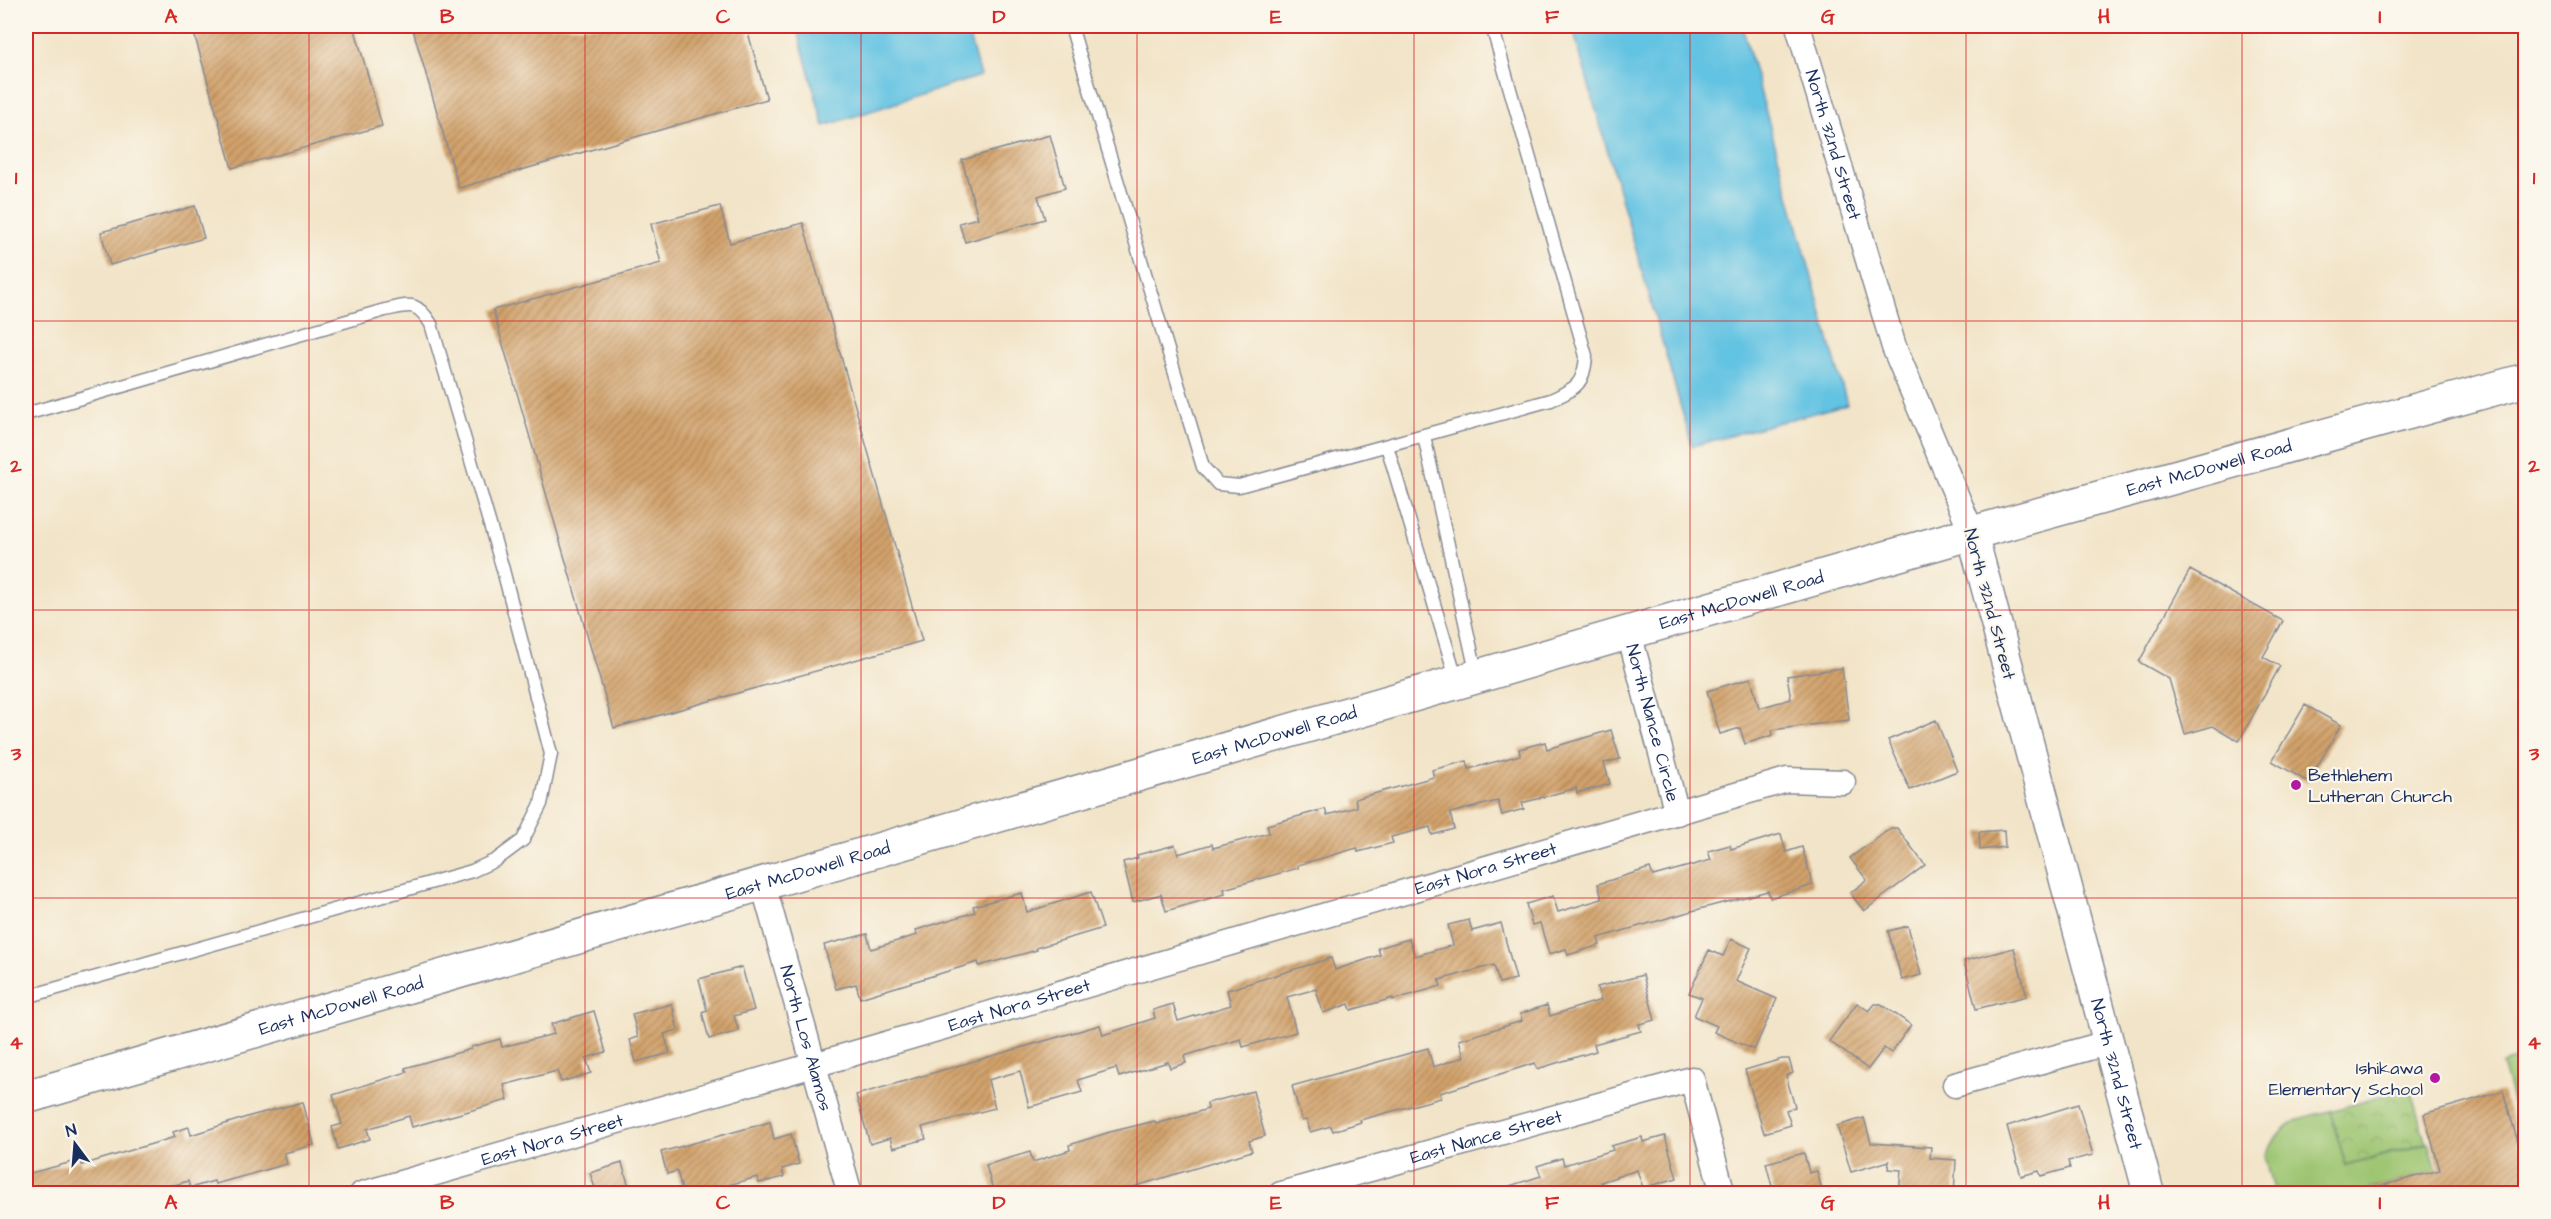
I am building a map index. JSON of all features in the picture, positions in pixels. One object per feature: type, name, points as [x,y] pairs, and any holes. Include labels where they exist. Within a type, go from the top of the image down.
[{"type":"main road","name":"East McDowell Road","points":[[26,1096],[1972,533],[2526,380]]},
{"type":"street","name":"North 32nd Street","points":[[1798,26],[1894,347],[1972,533],[2149,1194]]},
{"type":"street","name":"North Nance Circle","points":[[1629,633],[1677,813]]},
{"type":"street","name":"East Nora Street","points":[[362,1194],[814,1065],[1787,780],[1843,782]]},
{"type":"street","name":"North Los Alamos","points":[[763,884],[850,1194]]},
{"type":"street","points":[[1955,1085],[2107,1043]]},
{"type":"street","name":"East Nance Street","points":[[1281,1194],[1692,1079],[1723,1194]]},
{"type":"lane","points":[[1071,26],[1203,467],[1218,484],[1239,486],[1551,400],[1570,391],[1585,376],[1586,356],[1492,26]]},
{"type":"lane","points":[[26,414],[385,310],[412,305],[422,308],[431,324],[502,566],[550,754],[541,804],[523,840],[496,860],[472,871],[26,998]]},
{"type":"lane","points":[[1424,436],[1467,680]]},
{"type":"lane","points":[[1387,446],[1467,680]]},
{"type":"green space","points":[[2525,1057],[2526,1142],[2524,1143],[2502,1064]]},
{"type":"green space","points":[[2410,1088],[2426,1143],[2346,1166],[2330,1111]]},
{"type":"green space","points":[[2330,1111],[2346,1166],[2429,1143],[2437,1171],[2370,1189],[2371,1193],[2275,1193],[2265,1156],[2277,1136],[2298,1120]]},
{"type":"water","points":[[796,26],[966,26],[980,76],[824,126]]},
{"type":"water","points":[[1572,26],[1742,26],[1847,404],[1692,446]]},
{"type":"building","points":[[192,26],[354,26],[382,126],[232,168]]},
{"type":"building","points":[[412,26],[746,26],[767,99],[459,188]]},
{"type":"building","points":[[1050,135],[1065,188],[1038,196],[1045,219],[965,242],[959,223],[978,218],[962,160]]},
{"type":"building","points":[[195,206],[204,238],[110,265],[101,232]]},
{"type":"building","points":[[720,206],[730,243],[803,223],[922,641],[614,728],[493,310],[661,263],[651,224]]},
{"type":"building","points":[[2190,570],[2283,621],[2263,657],[2280,666],[2239,741],[2213,726],[2185,734],[2169,679],[2139,662]]},
{"type":"building","points":[[1842,668],[1849,720],[1772,730],[1773,735],[1745,744],[1740,728],[1720,734],[1707,691],[1751,678],[1759,708],[1791,699],[1787,676]]},
{"type":"building","points":[[2305,705],[2341,725],[2308,782],[2272,761]]},
{"type":"building","points":[[1936,720],[1957,771],[1910,790],[1888,740]]},
{"type":"building","points":[[1611,730],[1620,759],[1604,763],[1610,784],[1577,793],[1576,788],[1522,803],[1524,809],[1502,815],[1498,801],[1450,813],[1454,829],[1432,835],[1430,827],[1391,837],[1393,843],[1358,852],[1357,848],[1298,865],[1298,868],[1224,889],[1225,894],[1166,911],[1161,894],[1133,902],[1123,862],[1138,858],[1137,855],[1175,845],[1178,854],[1212,844],[1213,848],[1269,833],[1267,825],[1325,809],[1327,815],[1357,807],[1355,799],[1434,777],[1432,770],[1467,761],[1469,769],[1520,755],[1519,749],[1545,742],[1547,749]]},
{"type":"building","points":[[1891,828],[1897,828],[1925,865],[1864,911],[1850,893],[1867,880],[1850,858]]},
{"type":"building","points":[[2004,830],[2005,847],[1980,850],[1979,832]]},
{"type":"building","points":[[1781,834],[1786,852],[1802,847],[1813,885],[1770,898],[1768,891],[1692,911],[1598,938],[1600,945],[1568,955],[1566,949],[1549,954],[1540,923],[1532,925],[1526,904],[1553,896],[1558,912],[1602,899],[1598,884],[1650,868],[1653,876],[1711,860],[1708,851],[1730,845],[1731,849]]},
{"type":"building","points":[[1091,892],[1103,928],[1036,948],[1037,950],[979,966],[978,962],[860,998],[856,984],[836,989],[824,945],[867,934],[871,949],[917,935],[916,930],[975,912],[973,906],[1022,893],[1027,912]]},
{"type":"building","points":[[1469,920],[1472,931],[1501,923],[1516,979],[1499,983],[1494,965],[1439,980],[1441,986],[1393,1000],[1393,998],[1351,1010],[1349,1004],[1323,1013],[1316,989],[1287,997],[1296,1032],[1243,1047],[1241,1039],[1184,1056],[1186,1063],[1170,1068],[1168,1062],[1119,1077],[1116,1068],[1078,1080],[1082,1092],[1029,1107],[1020,1071],[988,1080],[995,1108],[922,1127],[926,1139],[893,1148],[890,1138],[870,1144],[856,1095],[1100,1025],[1103,1035],[1155,1018],[1153,1010],[1173,1004],[1178,1021],[1231,1005],[1227,990],[1331,958],[1335,970],[1380,955],[1378,948],[1409,939],[1415,956],[1453,945],[1448,925]]},
{"type":"building","points":[[1908,926],[1921,975],[1902,980],[1888,931]]},
{"type":"building","points":[[1731,939],[1751,948],[1736,981],[1777,999],[1754,1050],[1714,1032],[1717,1026],[1694,1016],[1702,998],[1689,993],[1709,950],[1723,956]]},
{"type":"building","points":[[2014,948],[2027,996],[1976,1009],[1964,961]]},
{"type":"building","points":[[742,967],[754,1010],[734,1016],[739,1031],[709,1039],[702,1012],[707,1010],[699,979]]},
{"type":"building","points":[[1643,975],[1655,1020],[1639,1024],[1641,1031],[1594,1044],[1596,1051],[1537,1069],[1535,1063],[1440,1093],[1441,1098],[1360,1120],[1361,1122],[1333,1131],[1331,1126],[1310,1132],[1307,1120],[1302,1121],[1292,1086],[1428,1048],[1433,1067],[1464,1057],[1459,1040],[1522,1021],[1520,1014],[1547,1005],[1550,1016],[1601,1000],[1597,987]]},
{"type":"building","points":[[1857,1003],[1869,1011],[1875,1004],[1881,1004],[1911,1025],[1891,1053],[1884,1048],[1868,1069],[1829,1041]]},
{"type":"building","points":[[672,1004],[678,1030],[664,1034],[670,1053],[636,1062],[630,1040],[638,1037],[632,1014]]},
{"type":"building","points":[[594,1011],[606,1052],[586,1058],[591,1073],[561,1082],[557,1071],[504,1085],[508,1100],[412,1127],[409,1116],[367,1129],[370,1139],[338,1149],[332,1127],[342,1124],[333,1095],[407,1072],[405,1068],[471,1049],[471,1047],[500,1039],[502,1047],[554,1034],[551,1024]]},
{"type":"building","points":[[1789,1059],[1793,1073],[1786,1076],[1795,1107],[1786,1110],[1791,1125],[1764,1133],[1745,1070]]},
{"type":"building","points":[[1253,1091],[1265,1136],[1249,1141],[1252,1151],[1110,1194],[994,1194],[986,1165],[1030,1152],[1033,1162],[1070,1150],[1069,1145],[1110,1132],[1155,1121],[1156,1124],[1208,1109],[1207,1103]]},
{"type":"building","points":[[2503,1091],[2519,1146],[2526,1145],[2526,1194],[2374,1194],[2373,1188],[2440,1170],[2424,1114]]},
{"type":"building","points":[[303,1102],[314,1145],[284,1153],[287,1164],[215,1184],[214,1181],[190,1188],[188,1181],[145,1194],[33,1194],[27,1174],[80,1160],[82,1165],[175,1137],[173,1132],[189,1127],[191,1135]]},
{"type":"building","points":[[2078,1104],[2093,1155],[2068,1161],[2070,1168],[2041,1176],[2039,1171],[2021,1176],[2007,1126]]},
{"type":"building","points":[[1864,1118],[1871,1143],[1931,1147],[1930,1158],[1956,1160],[1954,1194],[1899,1194],[1901,1170],[1888,1169],[1889,1161],[1851,1172],[1837,1126]]},
{"type":"building","points":[[770,1122],[774,1139],[791,1134],[799,1164],[782,1169],[784,1177],[759,1183],[757,1177],[698,1194],[683,1194],[677,1171],[667,1174],[661,1152]]},
{"type":"building","points":[[1665,1136],[1677,1178],[1643,1188],[1637,1170],[1601,1182],[1605,1193],[1498,1194],[1497,1190],[1541,1176],[1537,1166],[1562,1158],[1564,1165],[1613,1150],[1611,1146],[1642,1137],[1643,1142]]},
{"type":"building","points":[[1804,1153],[1809,1173],[1817,1171],[1823,1194],[1774,1194],[1766,1163]]},
{"type":"building","points":[[622,1163],[631,1194],[597,1194],[590,1173]]},
{"type":"place","name":"Bethlehem Lutheran Church","points":[[2296,785]]},
{"type":"place","name":"Ishikawa Elementary School","points":[[2435,1078]]}]
